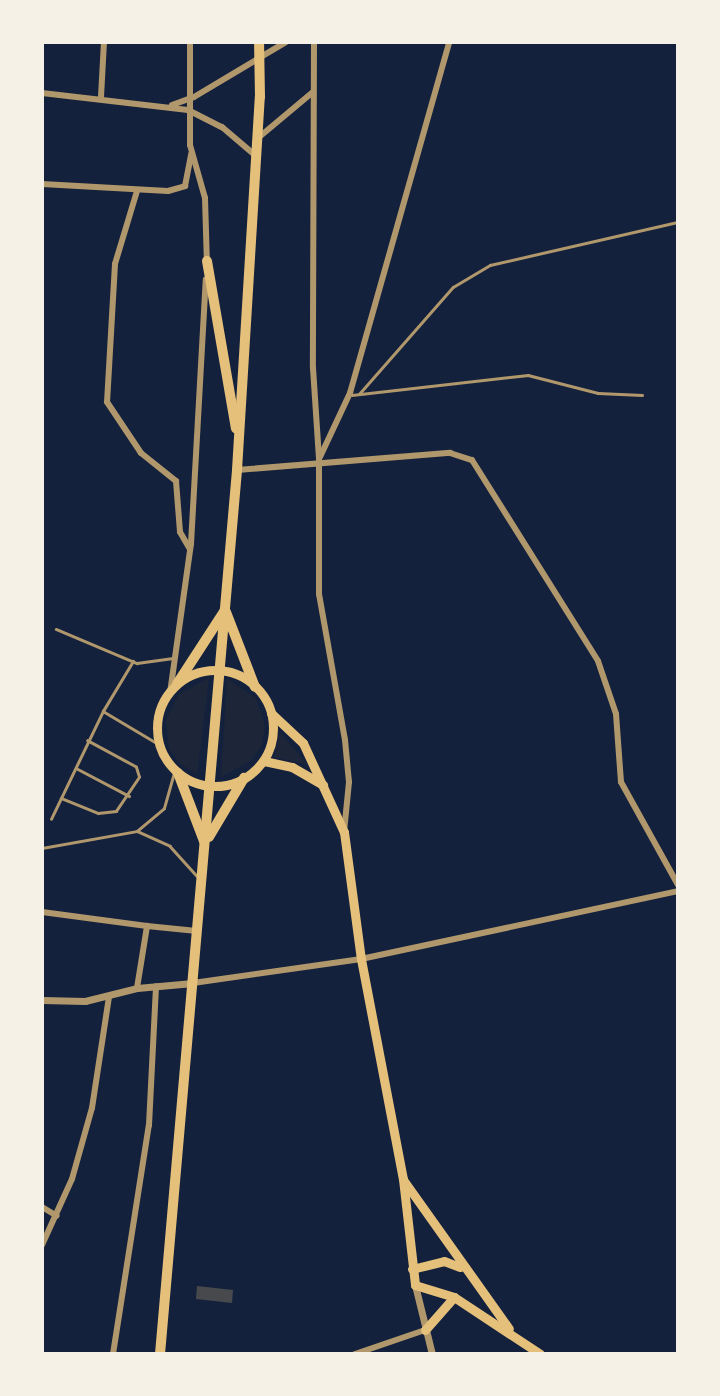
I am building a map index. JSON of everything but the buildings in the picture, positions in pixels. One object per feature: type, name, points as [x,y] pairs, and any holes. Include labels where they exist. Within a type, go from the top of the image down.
[{"type":"main road","points":[[160,1354],[201,881],[212,787],[219,670],[239,447],[257,140],[259,42]]},
{"type":"main road","points":[[207,261],[239,447]]},
{"type":"main road","points":[[205,844],[176,771],[160,745],[159,712],[226,609]]},
{"type":"main road","points":[[226,609],[255,687],[271,713],[295,732],[324,785],[344,832],[361,959],[403,1179],[415,1285],[454,1297],[540,1354]]},
{"type":"main road","points":[[177,684],[197,674],[219,670],[255,687]]},
{"type":"main road","points":[[205,844],[244,778],[264,761],[273,730],[271,713]]},
{"type":"main road","points":[[264,761],[292,766],[324,785]]},
{"type":"main road","points":[[176,771],[212,787],[244,778]]},
{"type":"main road","points":[[403,1179],[462,1267],[515,1336]]},
{"type":"main road","points":[[412,1269],[444,1261],[462,1267]]},
{"type":"main road","points":[[425,1330],[454,1297]]},
{"type":"street","points":[[101,97],[104,42]]},
{"type":"street","points":[[42,184],[137,191],[168,191],[185,186],[191,152],[188,105],[190,42]]},
{"type":"street","points":[[42,93],[171,106],[188,105],[259,56],[286,42]]},
{"type":"street","points":[[314,42],[313,368],[319,462],[319,594],[345,740],[349,782],[344,832]]},
{"type":"street","points":[[319,462],[349,396],[449,42]]},
{"type":"street","points":[[257,140],[313,92]]},
{"type":"street","points":[[188,105],[222,127],[256,156]]},
{"type":"street","points":[[170,693],[190,549],[207,261],[202,177],[191,152]]},
{"type":"street","points":[[137,191],[115,264],[107,402],[141,453],[176,481],[180,532],[190,549]]},
{"type":"street","points":[[42,1000],[109,997],[137,988],[193,983],[361,959],[678,888],[621,782],[616,714],[598,661],[472,460],[450,453],[237,470]]},
{"type":"street","points":[[42,912],[197,931]]},
{"type":"street","points":[[137,988],[147,926]]},
{"type":"street","points":[[113,1354],[149,1125],[156,986]]},
{"type":"street","points":[[42,1245],[57,1216],[92,1108],[109,997]]},
{"type":"street","points":[[42,1208],[57,1216]]},
{"type":"street","points":[[415,1285],[432,1354]]},
{"type":"street","points":[[355,1354],[425,1330]]},
{"type":"lane","points":[[359,394],[453,287],[490,265],[678,222]]},
{"type":"lane","points":[[349,396],[528,375],[598,393],[642,395]]},
{"type":"lane","points":[[56,629],[133,661],[176,658]]},
{"type":"lane","points":[[51,819],[103,711],[133,661]]},
{"type":"lane","points":[[103,711],[160,745]]},
{"type":"lane","points":[[61,798],[103,813],[116,811],[129,796],[139,777],[136,768],[88,741]]},
{"type":"lane","points":[[76,768],[129,796]]},
{"type":"lane","points":[[42,848],[137,831],[164,808],[176,771]]},
{"type":"lane","points":[[137,831],[170,846],[201,881]]},
{"type":"shaded area","points":[[209,678],[197,774],[180,764],[169,749],[166,720],[179,694]]},
{"type":"shaded area","points":[[227,679],[256,698],[265,726],[262,745],[251,761],[221,777]]},
{"type":"shaded area","points":[[280,732],[308,765],[274,757]]}]
